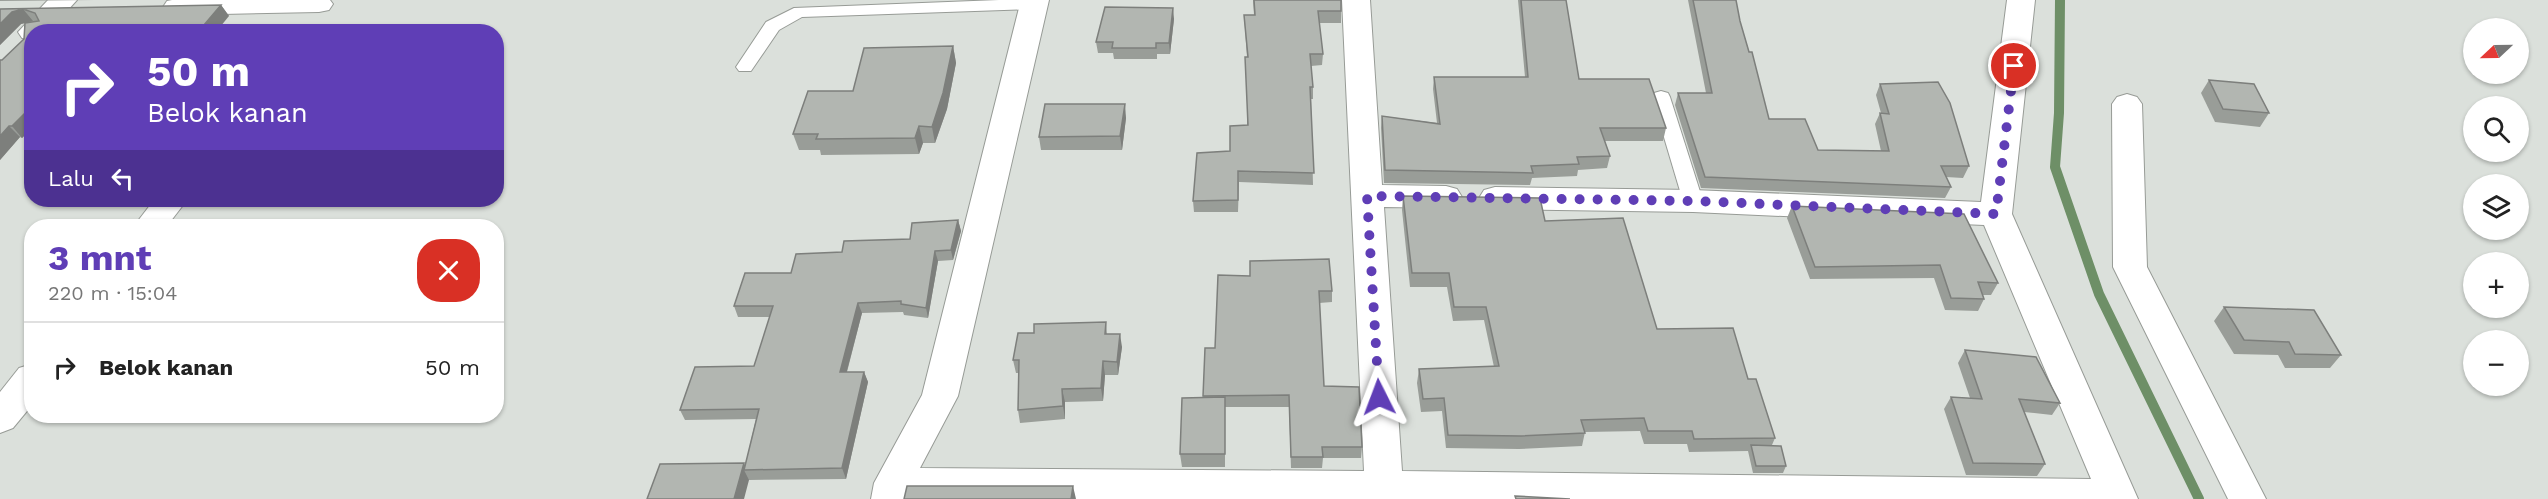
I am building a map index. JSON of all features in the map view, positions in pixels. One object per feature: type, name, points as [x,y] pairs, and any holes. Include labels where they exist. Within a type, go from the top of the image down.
[{"type":"street","points":[[1356,0],[1384,487]]},
{"type":"street","points":[[892,491],[943,485],[1384,487],[2118,498],[1996,214],[2021,0]]},
{"type":"street","points":[[157,8],[320,2]]},
{"type":"street","points":[[305,24],[320,2]]},
{"type":"street","points":[[892,491],[940,396],[1035,2]]},
{"type":"street","points":[[37,24],[68,6]]},
{"type":"street","points":[[2127,104],[2130,267],[2247,499]]},
{"type":"street","points":[[1367,196],[1693,201],[1996,214]]},
{"type":"street","points":[[156,219],[165,207]]},
{"type":"street","points":[[0,418],[24,388]]},
{"type":"lane","points":[[744,67],[772,24],[788,15],[800,12],[1035,2]]},
{"type":"lane","points":[[1661,97],[1693,201]]},
{"type":"building","points":[[1254,0],[1341,0],[1341,11],[1318,11],[1323,54],[1310,54],[1313,87],[1310,87],[1314,173],[1238,171],[1238,200],[1193,201],[1197,153],[1230,151],[1230,126],[1248,125],[1245,57],[1248,57],[1244,15],[1255,15]]},
{"type":"building","points":[[1521,0],[1566,0],[1579,79],[1649,79],[1666,128],[1600,128],[1610,156],[1577,157],[1579,164],[1531,166],[1533,173],[1385,170],[1382,116],[1440,124],[1434,77],[1528,77]]},
{"type":"building","points":[[1693,0],[1736,0],[1769,119],[1805,119],[1818,150],[1889,151],[1880,113],[1889,114],[1880,84],[1938,82],[1950,103],[1969,166],[1941,166],[1951,187],[1705,177],[1678,93],[1712,93]]},
{"type":"building","points":[[221,5],[205,24],[25,24],[39,21],[35,13],[23,9],[12,12],[0,24],[0,9]]},
{"type":"building","points":[[1105,7],[1173,8],[1169,43],[1156,43],[1156,48],[1112,48],[1113,42],[1096,42]]},
{"type":"building","points":[[24,39],[24,114],[0,136],[0,60]]},
{"type":"building","points":[[953,46],[943,93],[932,127],[919,126],[915,138],[816,139],[818,134],[793,134],[808,91],[853,91],[864,48]]},
{"type":"building","points":[[2209,80],[2254,84],[2269,113],[2223,109]]},
{"type":"building","points":[[1045,104],[1125,104],[1120,136],[1039,137]]},
{"type":"building","points":[[1403,196],[1540,198],[1545,221],[1623,218],[1657,329],[1733,328],[1748,379],[1756,379],[1775,438],[1694,439],[1692,431],[1648,431],[1644,418],[1581,420],[1585,433],[1521,436],[1448,435],[1444,398],[1423,399],[1419,369],[1499,366],[1486,307],[1454,307],[1449,273],[1412,273]]},
{"type":"building","points":[[1792,206],[1964,214],[1998,283],[1978,282],[1984,299],[1951,298],[1940,265],[1815,267]]},
{"type":"building","points":[[958,220],[951,250],[935,251],[926,308],[901,304],[901,301],[858,303],[840,372],[864,372],[842,468],[744,470],[759,409],[680,410],[695,367],[754,366],[773,306],[734,306],[745,273],[791,273],[796,254],[842,252],[844,241],[910,239],[912,223]]},
{"type":"building","points":[[1329,259],[1332,291],[1319,291],[1324,386],[1359,387],[1362,447],[1322,447],[1323,457],[1291,457],[1289,395],[1203,396],[1205,348],[1215,348],[1218,275],[1250,276],[1250,261]]},
{"type":"building","points":[[2224,307],[2314,310],[2341,355],[2295,354],[2289,342],[2244,340]]},
{"type":"building","points":[[1106,322],[1105,334],[1120,334],[1117,362],[1103,361],[1101,388],[1062,389],[1063,406],[1018,410],[1019,360],[1013,360],[1018,333],[1034,333],[1034,324]]},
{"type":"building","points":[[1965,350],[2036,357],[2060,403],[2019,399],[2045,464],[1973,463],[1951,397],[1982,399]]},
{"type":"building","points":[[1225,397],[1225,454],[1180,454],[1182,398]]},
{"type":"building","points":[[1751,445],[1781,446],[1786,466],[1756,466]]},
{"type":"building","points":[[744,463],[734,499],[647,499],[660,464]]},
{"type":"building","points":[[907,486],[1073,486],[1071,499],[904,499]]},
{"type":"building","points":[[1515,496],[1570,499],[1516,499]]},
{"type":"waterway","points":[[2060,0],[2059,113],[2055,167],[2099,294],[2199,499]]},
{"type":"route","points":[[1379,397],[1367,196],[1693,201],[1996,214],[2005,155],[2014,66]]}]
